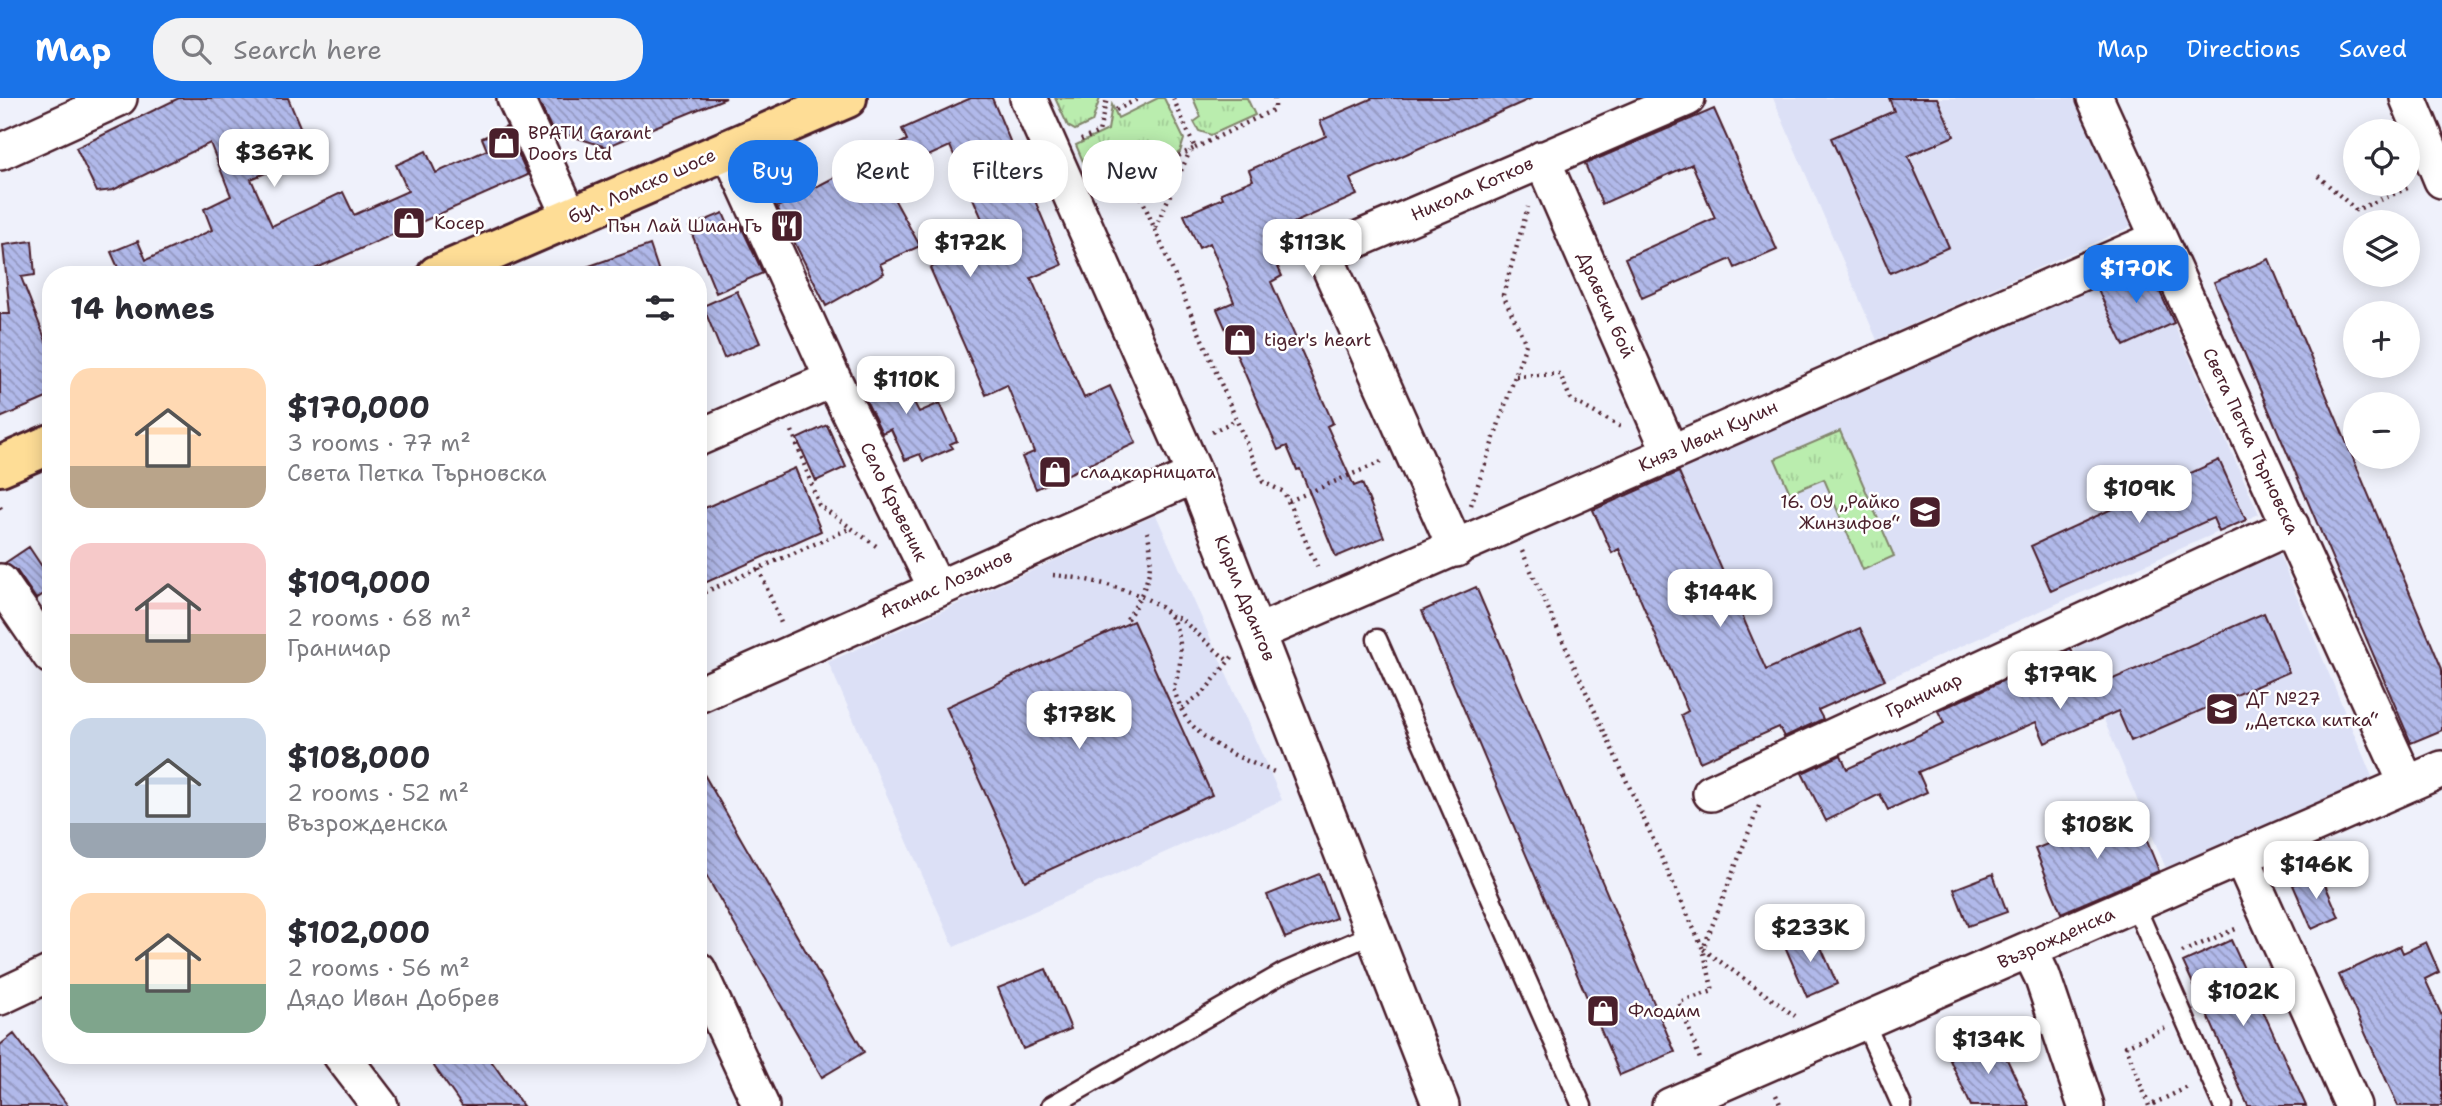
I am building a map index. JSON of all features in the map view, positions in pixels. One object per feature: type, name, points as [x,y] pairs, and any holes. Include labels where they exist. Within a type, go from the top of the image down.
[{"type":"main road","name":"бул. Ломско шосе","points":[[747,140],[847,98]]},
{"type":"main road","name":"бул. Ломско шосе","points":[[458,266],[728,148]]},
{"type":"main road","points":[[0,466],[42,448]]},
{"type":"street","points":[[0,152],[119,98]]},
{"type":"street","points":[[514,98],[570,217]]},
{"type":"street","name":"Кирил Дрангов","points":[[1028,98],[1046,140]]},
{"type":"street","name":"Никола Котков","points":[[1456,549],[1324,254],[1687,98]]},
{"type":"street","name":"Света Петка Търновска","points":[[2095,98],[2407,784]]},
{"type":"street","points":[[2408,98],[2441,177]]},
{"type":"street","name":"Дравски бой","points":[[1542,159],[1670,452]]},
{"type":"street","name":"Кирил Дрангов","points":[[1068,192],[1195,475],[1259,632],[1441,1106]]},
{"type":"street","name":"Село Кръвеник","points":[[753,203],[833,379],[937,589]]},
{"type":"street","name":"Княз Иван Кулин","points":[[1259,632],[1456,549],[1670,452],[2158,239]]},
{"type":"street","points":[[707,434],[833,379]]},
{"type":"street","name":"Атанас Лозанов","points":[[707,691],[1195,475]]},
{"type":"street","name":"Граничар","points":[[1711,793],[2291,526]]},
{"type":"street","points":[[0,582],[42,643]]},
{"type":"street","name":"Възрожденска","points":[[1670,1106],[2442,769]]},
{"type":"street","points":[[2241,856],[2353,1106]]},
{"type":"street","points":[[2030,951],[2042,976],[2085,1106]]},
{"type":"street","points":[[0,997],[42,977]]},
{"type":"street","points":[[707,989],[761,1106]]},
{"type":"street","points":[[348,1064],[380,1106]]},
{"type":"lane","points":[[1377,639],[1582,1106]]},
{"type":"lane","points":[[2134,903],[2222,1106]]},
{"type":"lane","points":[[1051,1106],[1285,972],[1375,933]]},
{"type":"lane","points":[[1864,1021],[1902,1106]]},
{"type":"path","points":[[1068,145],[1100,132],[1107,98]]},
{"type":"path","points":[[1116,110],[1140,98]]},
{"type":"path","points":[[1155,228],[1192,150],[1172,98]]},
{"type":"path","points":[[1182,155],[1275,108],[1275,98]]},
{"type":"path","points":[[1456,549],[1526,345],[1503,295],[1542,159]]},
{"type":"path","points":[[2318,176],[2356,210],[2441,177]]},
{"type":"path","points":[[1074,206],[1082,202]]},
{"type":"path","points":[[1144,203],[1263,482],[1284,492],[1332,601]]},
{"type":"path","points":[[1516,376],[1560,373],[1571,400],[1670,452]]},
{"type":"path","points":[[781,401],[819,505],[883,551]]},
{"type":"path","points":[[1289,501],[1411,449]]},
{"type":"path","points":[[1127,619],[1142,597],[1150,576],[1151,544],[1131,503]]},
{"type":"path","points":[[1510,525],[1703,949],[1713,990],[1679,1002],[1711,1089]]},
{"type":"path","points":[[707,591],[851,528]]},
{"type":"path","points":[[759,569],[794,652]]},
{"type":"path","points":[[1043,575],[1104,585],[1152,600],[1170,616],[1181,620],[1228,661]]},
{"type":"path","points":[[1170,616],[1182,652],[1180,673],[1173,688],[1187,719],[1211,740],[1240,758],[1318,786]]},
{"type":"path","points":[[1182,708],[1204,692],[1228,661],[1259,632]]},
{"type":"path","points":[[1703,949],[1776,763]]},
{"type":"path","points":[[2161,961],[2268,915]]},
{"type":"path","points":[[1703,949],[1825,1038]]},
{"type":"path","points":[[2185,1020],[2126,1046],[2149,1106],[2210,1077]]},
{"type":"shaded area","points":[[1773,98],[2076,98],[2132,226],[1877,340]]},
{"type":"shaded area","name":"16. ОУ „Райко Жинзифов“","points":[[2147,263],[2259,514],[1700,762],[1681,715],[1688,711],[1619,550],[1612,553],[1592,509]]},
{"type":"shaded area","points":[[1156,515],[1282,800],[954,947],[828,662]]},
{"type":"shaded area","name":"ДГ №27 „Детска китка“","points":[[2279,554],[2373,779],[2167,871],[2074,648]]},
{"type":"green space","points":[[1055,98],[1100,98],[1092,122],[1075,130],[1068,126]]},
{"type":"green space","points":[[1158,98],[1164,98],[1184,139],[1182,146],[1182,140],[1087,140],[1108,130],[1112,105],[1118,118]]},
{"type":"green space","points":[[1193,98],[1247,98],[1255,115],[1211,135],[1199,131],[1194,122],[1201,117]]},
{"type":"green space","points":[[1082,142],[1082,159],[1076,145]]},
{"type":"green space","points":[[1840,431],[1894,556],[1863,570],[1824,479],[1790,493],[1775,459]]},
{"type":"building","points":[[179,98],[288,98],[308,146],[270,160],[275,169],[251,179],[272,226],[343,192],[354,215],[408,191],[396,165],[426,151],[436,173],[487,150],[482,138],[506,127],[528,175],[321,266],[117,266],[111,252],[138,241],[146,260],[212,230],[204,209],[231,196],[210,143],[113,190],[97,192],[76,148]]},
{"type":"building","points":[[537,98],[726,98],[606,147],[552,130]]},
{"type":"building","points":[[971,98],[992,98],[1010,140],[948,140],[948,147],[934,153],[934,140],[907,140],[902,129]]},
{"type":"building","points":[[1373,98],[1532,98],[1350,179],[1357,195],[1264,236],[1282,276],[1271,282],[1333,423],[1327,426],[1354,486],[1362,483],[1384,537],[1336,557],[1300,469],[1297,470],[1287,446],[1278,450],[1217,309],[1234,302],[1210,243],[1199,248],[1184,215],[1223,198],[1221,193],[1253,180],[1249,170],[1326,136],[1320,121]]},
{"type":"building","points":[[1889,98],[1937,98],[1954,136],[1908,156],[1949,247],[1890,273],[1831,138],[1894,111]]},
{"type":"building","points":[[1714,109],[1777,250],[1735,268],[1731,259],[1642,298],[1625,258],[1715,218],[1692,164],[1602,204],[1585,164]]},
{"type":"building","points":[[832,179],[832,203],[896,203],[920,246],[880,264],[884,273],[826,306],[777,207],[785,203],[818,203],[818,186]]},
{"type":"building","points":[[975,203],[1036,203],[1062,265],[1031,278],[1084,398],[1110,386],[1136,443],[1036,489],[1022,457],[1034,452],[1007,385],[986,395],[930,268],[990,237]]},
{"type":"building","points":[[723,213],[730,229],[740,224],[763,273],[716,293],[689,227]]},
{"type":"building","points":[[32,241],[35,275],[21,277],[42,331],[42,400],[0,418],[0,314],[10,314],[3,245]]},
{"type":"building","points":[[650,245],[657,266],[589,266]]},
{"type":"building","points":[[2269,259],[2343,434],[2343,469],[2358,469],[2442,669],[2442,730],[2411,743],[2214,282]]},
{"type":"building","points":[[2148,265],[2174,323],[2124,346],[2097,288]]},
{"type":"building","points":[[737,291],[760,343],[724,358],[707,316],[707,304]]},
{"type":"building","points":[[894,363],[919,412],[940,403],[957,441],[950,444],[953,448],[923,461],[920,454],[905,460],[891,429],[882,433],[857,382]]},
{"type":"building","points":[[827,425],[846,467],[816,481],[797,439]]},
{"type":"building","points":[[2219,460],[2246,520],[2219,532],[2213,518],[2051,591],[2031,546]]},
{"type":"building","points":[[795,468],[821,531],[707,582],[707,507]]},
{"type":"building","points":[[1679,472],[1766,670],[1860,628],[1885,680],[1818,710],[1823,719],[1784,737],[1779,727],[1700,762],[1681,715],[1688,711],[1619,549],[1612,553],[1593,510]]},
{"type":"building","points":[[29,547],[42,566],[42,595],[36,599],[17,571],[5,563]]},
{"type":"building","points":[[1476,587],[1675,1052],[1620,1075],[1422,611]]},
{"type":"building","points":[[2264,613],[2289,672],[2131,741],[2118,711],[2045,743],[2036,722],[1918,772],[1927,792],[1888,810],[1880,794],[1826,821],[1802,773],[1841,755],[1847,769],[1944,723],[1938,711],[2071,649],[2088,690]]},
{"type":"building","points":[[1133,621],[1212,795],[1025,881],[946,707]]},
{"type":"building","points":[[707,780],[864,1052],[822,1077],[707,877]]},
{"type":"building","points":[[2134,809],[2159,871],[2061,913],[2035,849]]},
{"type":"building","points":[[2320,873],[2339,917],[2312,929],[2293,885]]},
{"type":"building","points":[[1319,874],[1336,918],[1285,938],[1267,895]]},
{"type":"building","points":[[1993,874],[2007,912],[1968,926],[1954,889]]},
{"type":"building","points":[[1814,931],[1837,984],[1807,997],[1784,944]]},
{"type":"building","points":[[2231,940],[2306,1106],[2248,1106],[2183,962]]},
{"type":"building","points":[[2426,942],[2439,972],[2425,979],[2442,1016],[2442,1106],[2398,1106],[2339,975],[2400,946],[2403,953]]},
{"type":"building","points":[[1046,969],[1071,1029],[1023,1049],[998,988]]},
{"type":"building","points":[[14,1034],[68,1106],[0,1106],[0,1045]]},
{"type":"building","points":[[1996,1036],[2029,1106],[1971,1106],[1949,1058]]},
{"type":"building","points":[[432,1064],[493,1064],[523,1106],[462,1106]]},
{"type":"place","name":"ВРАТИ Garant Doors Ltd","points":[[504,143]]},
{"type":"place","name":"Косер","points":[[409,223]]},
{"type":"place","name":"Пън Лай Шиан Гъ","points":[[787,226]]},
{"type":"place","name":"tiger's heart","points":[[1240,340]]},
{"type":"place","name":"сладкарницата","points":[[1055,472]]},
{"type":"place","name":"16. ОУ „Райко Жинзифов“","points":[[1925,512]]},
{"type":"place","name":"ДГ №27 „Детска китка“","points":[[2222,709]]},
{"type":"place","name":"Флодим","points":[[1603,1011]]}]
